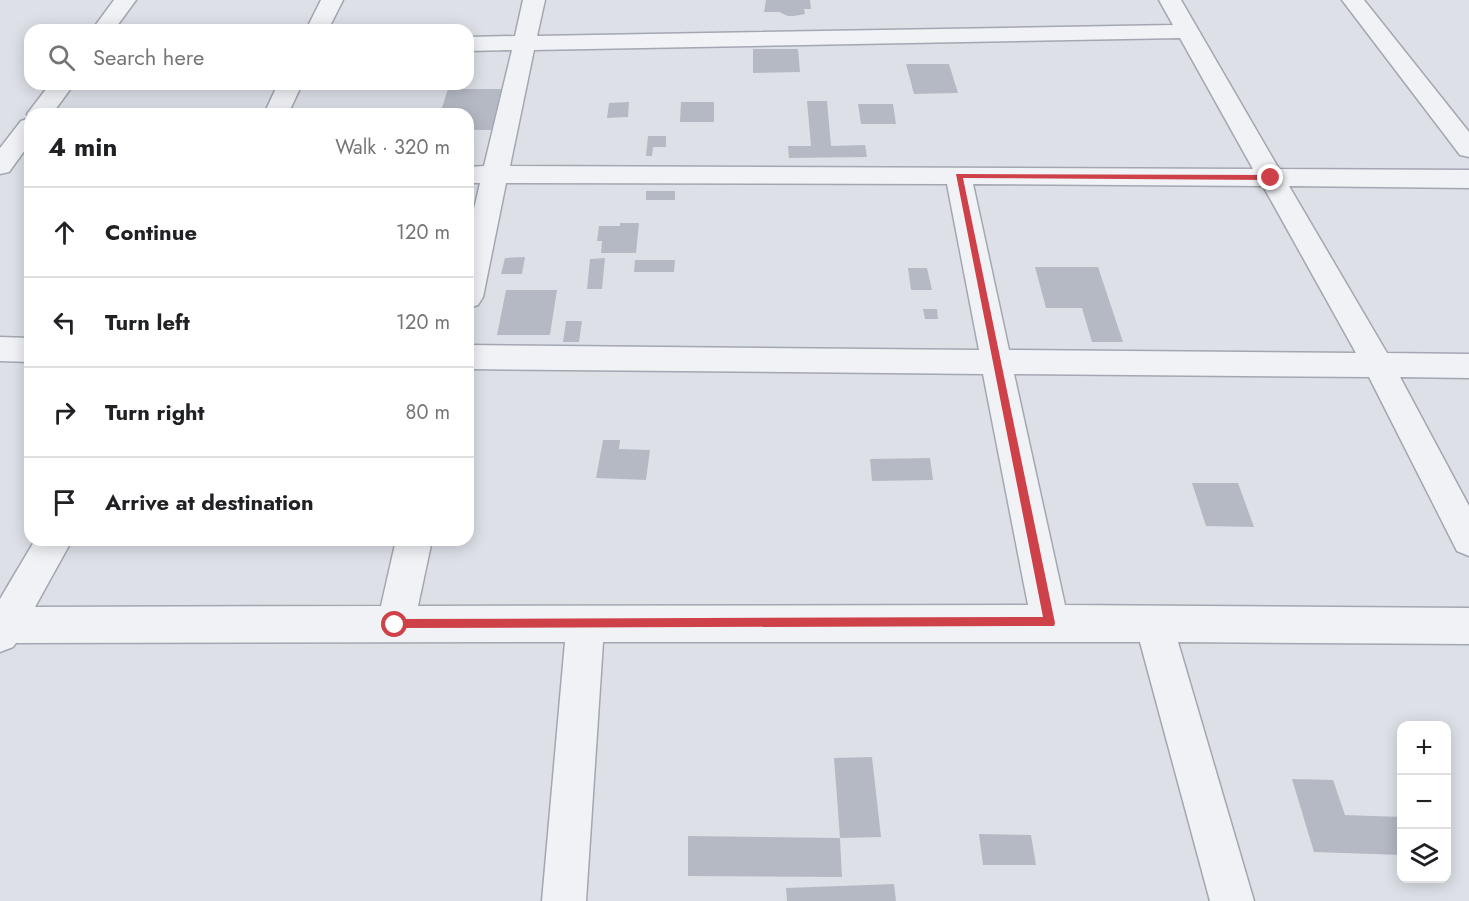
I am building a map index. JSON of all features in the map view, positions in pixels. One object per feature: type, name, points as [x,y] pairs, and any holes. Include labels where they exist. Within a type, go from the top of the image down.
[{"type":"street","points":[[107,24],[125,0]]},
{"type":"street","points":[[320,24],[332,0]]},
{"type":"street","points":[[474,271],[534,0]]},
{"type":"street","points":[[1170,0],[1378,365],[1469,540]]},
{"type":"street","points":[[1353,0],[1469,149]]},
{"type":"street","points":[[474,44],[1188,31]]},
{"type":"street","points":[[44,108],[57,90]]},
{"type":"street","points":[[279,108],[287,90]]},
{"type":"street","points":[[0,166],[24,134]]},
{"type":"street","points":[[474,176],[1469,179]]},
{"type":"street","points":[[958,176],[1050,623]]},
{"type":"street","points":[[0,350],[24,350]]},
{"type":"street","points":[[474,357],[1469,366]]},
{"type":"street","points":[[1,628],[50,546]]},
{"type":"street","points":[[395,625],[413,546]]},
{"type":"street","points":[[1,628],[1050,623],[1469,626]]},
{"type":"street","points":[[564,901],[585,624]]},
{"type":"street","points":[[1154,624],[1232,901]]},
{"type":"building","points":[[766,0],[810,0],[811,9],[804,9],[805,14],[794,16],[779,12],[764,12]]},
{"type":"building","points":[[753,49],[798,49],[800,72],[753,73]]},
{"type":"building","points":[[906,64],[949,64],[958,93],[914,94]]},
{"type":"building","points":[[505,89],[495,130],[474,130],[474,108],[442,108],[448,90]]},
{"type":"building","points":[[807,101],[827,101],[831,146],[865,145],[867,157],[789,158],[788,146],[811,146]]},
{"type":"building","points":[[629,102],[628,117],[607,118],[609,103]]},
{"type":"building","points":[[681,102],[714,102],[714,122],[680,122]]},
{"type":"building","points":[[858,104],[893,104],[896,124],[861,124]]},
{"type":"building","points":[[648,136],[666,136],[666,147],[653,147],[652,156],[646,156]]},
{"type":"building","points":[[646,191],[675,191],[675,200],[646,200]]},
{"type":"building","points":[[620,223],[639,223],[636,253],[601,253],[602,241],[597,241],[599,226],[620,226]]},
{"type":"building","points":[[525,257],[522,274],[501,274],[505,258]]},
{"type":"building","points":[[605,258],[602,289],[587,289],[590,259]]},
{"type":"building","points":[[635,260],[675,260],[674,272],[634,272]]},
{"type":"building","points":[[1035,267],[1098,267],[1123,342],[1092,342],[1082,308],[1046,308]]},
{"type":"building","points":[[908,268],[927,268],[932,290],[911,290]]},
{"type":"building","points":[[506,290],[557,290],[550,335],[497,335]]},
{"type":"building","points":[[923,309],[937,309],[938,319],[925,319]]},
{"type":"building","points":[[566,321],[582,321],[579,342],[563,342]]},
{"type":"building","points":[[603,440],[620,440],[619,449],[650,450],[646,480],[596,478]]},
{"type":"building","points":[[930,458],[933,480],[872,481],[870,459]]},
{"type":"building","points":[[1192,483],[1238,483],[1254,527],[1206,526]]},
{"type":"building","points":[[872,757],[881,837],[840,838],[834,758]]},
{"type":"building","points":[[1292,779],[1333,780],[1345,815],[1397,817],[1397,855],[1314,852]]},
{"type":"building","points":[[979,834],[1031,835],[1036,865],[983,865]]},
{"type":"building","points":[[688,836],[840,838],[842,877],[688,876]]},
{"type":"building","points":[[894,884],[896,901],[787,901],[786,888]]},
{"type":"route","points":[[395,625],[1050,623],[958,176],[1271,178]]}]
